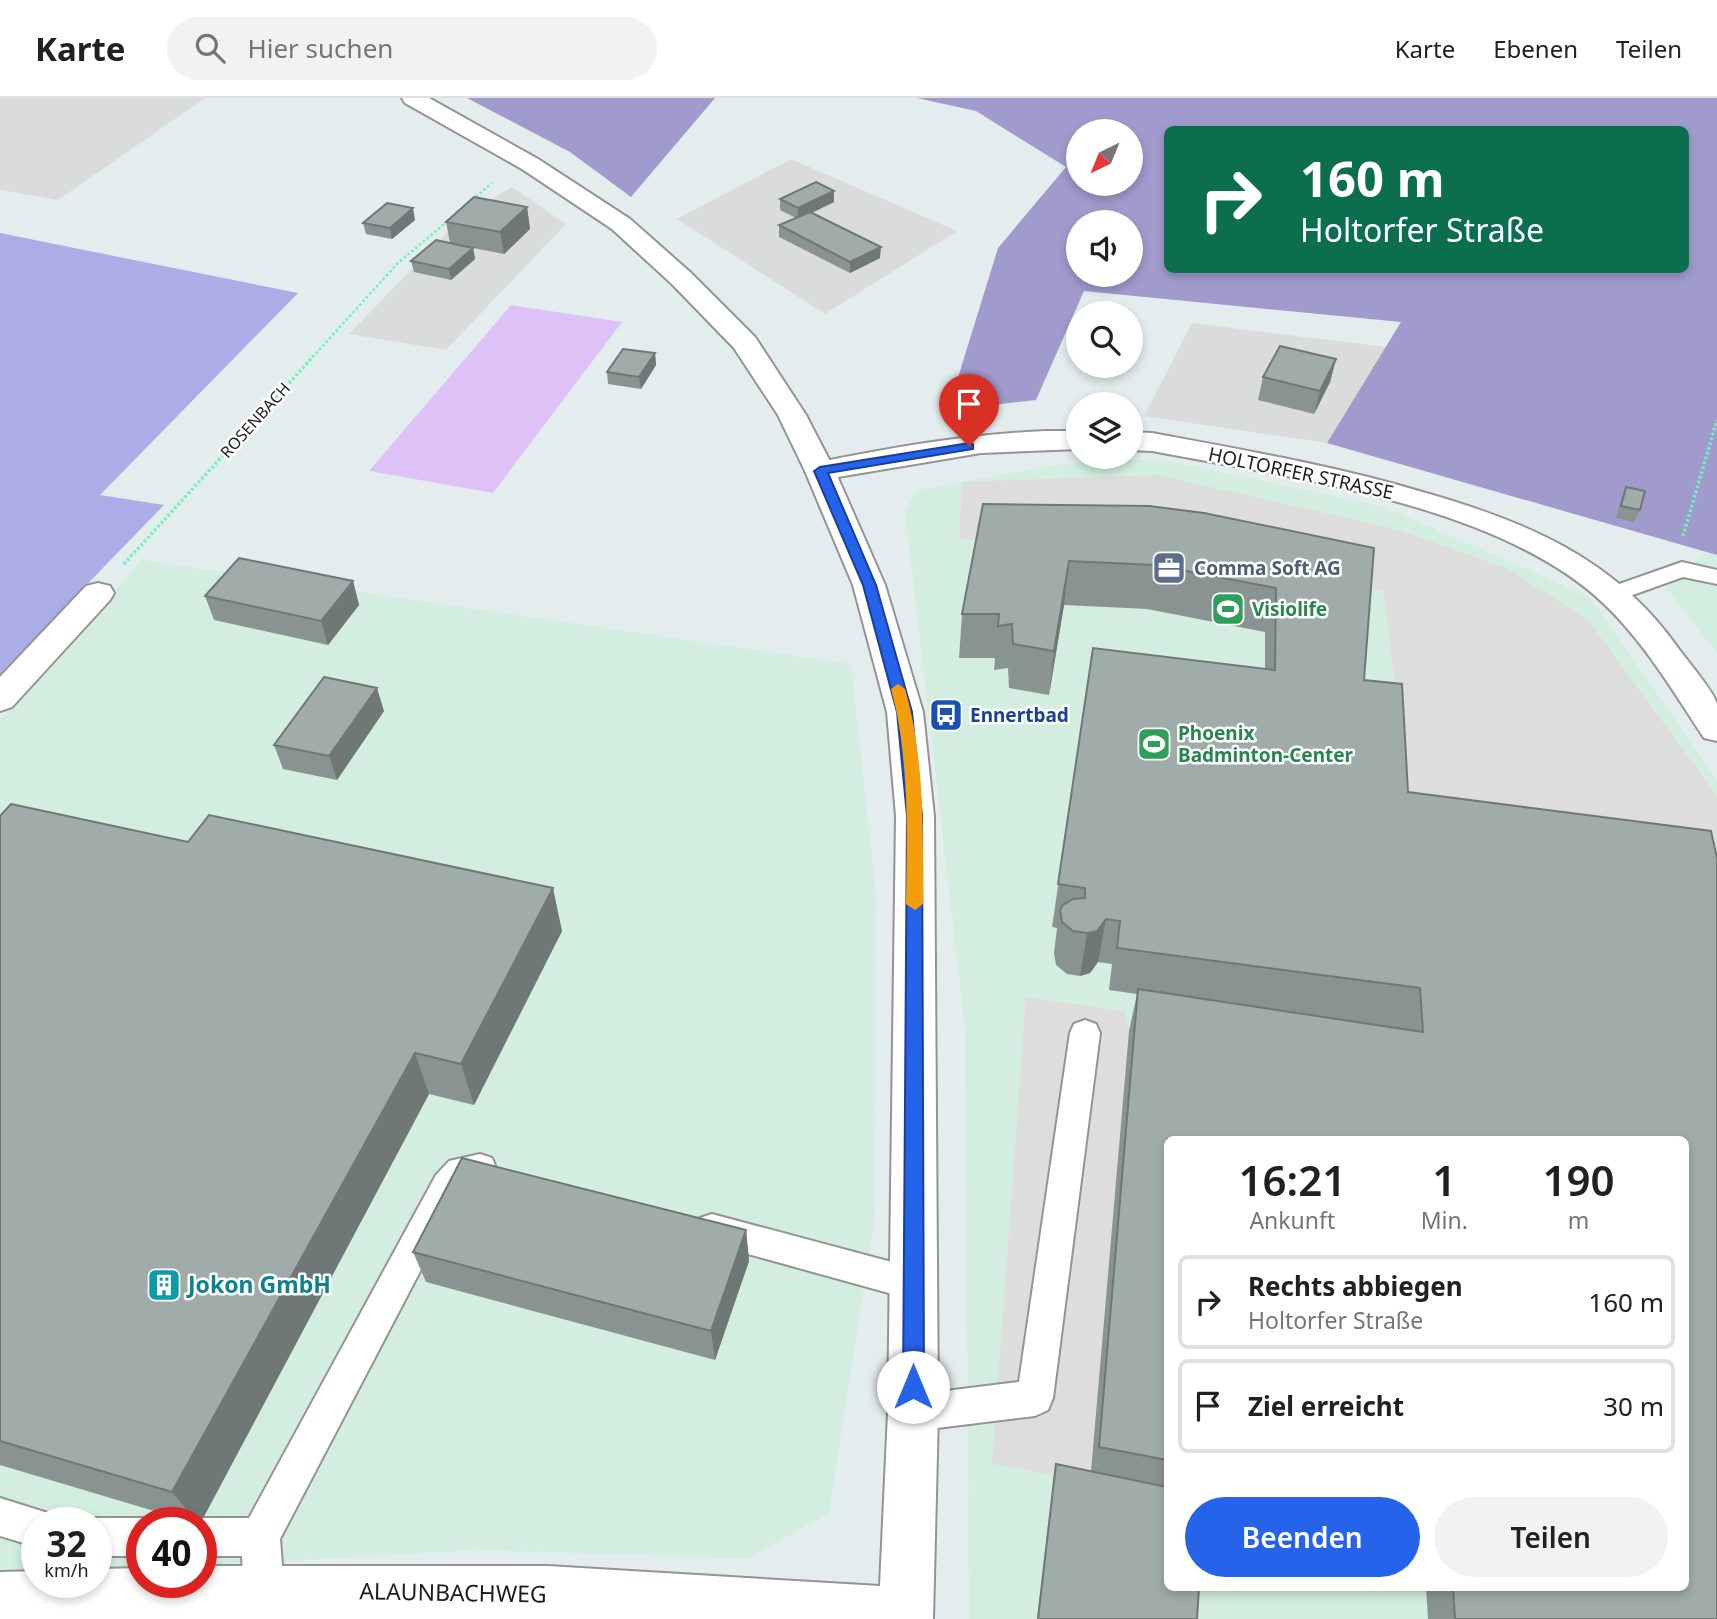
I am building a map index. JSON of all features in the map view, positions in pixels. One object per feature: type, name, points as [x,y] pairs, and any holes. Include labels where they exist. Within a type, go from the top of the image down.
[{"type":"street","points":[[413,98],[530,164],[621,224],[682,279],[745,343],[792,415],[820,471],[869,585],[905,712],[915,816],[913,1413],[906,1617]]},
{"type":"street","points":[[820,471],[996,443],[1066,440]]},
{"type":"street","name":"HOLTORFER STRASSE","points":[[1143,442],[1348,479],[1479,518],[1523,537],[1569,562],[1613,594],[1658,644],[1717,729]]},
{"type":"street","points":[[0,699],[98,593]]},
{"type":"street","name":"ALAUNBACHWEG","points":[[0,1599],[264,1591],[548,1593],[906,1617]]},
{"type":"lane","points":[[1613,594],[1682,569],[1717,577]]},
{"type":"lane","points":[[913,1413],[1035,1398],[1085,1033]]},
{"type":"lane","points":[[264,1591],[260,1537],[448,1185],[461,1171],[484,1168],[510,1175]]},
{"type":"lane","points":[[685,1222],[914,1284]]},
{"type":"lane","points":[[0,1517],[21,1523]]},
{"type":"lane","points":[[217,1537],[260,1537]]},
{"type":"path","points":[[468,204],[497,179],[530,164]]},
{"type":"path","name":"ROSENBACH","points":[[98,593],[398,263],[458,212]]},
{"type":"path","points":[[1682,569],[1684,527],[1717,420]]},
{"type":"shaded area","points":[[0,98],[205,98],[58,200],[0,190]]},
{"type":"shaded area","points":[[467,98],[715,98],[631,197],[570,152]]},
{"type":"shaded area","points":[[917,98],[1717,98],[1717,555],[1327,443],[1401,322],[1084,291],[1080,301],[1066,301],[1066,332],[1036,400],[948,410],[998,248],[1066,167],[976,111]]},
{"type":"shaded area","points":[[791,159],[957,231],[825,314],[677,219]]},
{"type":"shaded area","points":[[512,187],[566,224],[446,350],[349,334],[465,214]]},
{"type":"shaded area","points":[[0,233],[298,293],[100,495],[164,505],[0,674]]},
{"type":"shaded area","points":[[511,305],[622,322],[493,493],[369,471]]},
{"type":"shaded area","points":[[1192,323],[1386,347],[1327,443],[1144,416]]},
{"type":"shaded area","points":[[1159,459],[1382,506],[1590,597],[1717,780],[1717,1619],[969,1619],[965,1029],[905,511],[917,490],[1060,464],[1066,464],[1066,469],[1143,469],[1143,460]]},
{"type":"shaded area","points":[[1158,475],[1400,530],[1508,569],[1588,620],[1717,796],[1717,856],[1413,816],[1383,590],[1157,545],[959,539],[962,482]]},
{"type":"shaded area","points":[[1704,553],[1717,555],[1717,653],[1666,588]]},
{"type":"shaded area","points":[[142,560],[851,664],[876,894],[875,1215],[829,1513],[749,1558],[474,1550],[217,1565],[217,1507],[126,1507],[126,1567],[112,1568],[112,1507],[21,1507],[21,1569],[0,1569],[0,720]]},
{"type":"shaded area","points":[[1026,997],[1125,1011],[1129,1031],[1090,1481],[992,1464]]},
{"type":"building","points":[[816,182],[834,191],[798,208],[780,199]]},
{"type":"building","points":[[474,197],[527,207],[500,232],[446,222]]},
{"type":"building","points":[[387,203],[413,208],[390,228],[363,223]]},
{"type":"building","points":[[810,212],[881,247],[850,262],[779,225]]},
{"type":"building","points":[[436,240],[473,248],[449,269],[411,261]]},
{"type":"building","points":[[1280,346],[1336,359],[1320,391],[1263,377]]},
{"type":"building","points":[[623,349],[655,353],[639,377],[607,372]]},
{"type":"building","points":[[1626,487],[1645,491],[1640,510],[1621,506]]},
{"type":"building","points":[[983,504],[1149,506],[1204,513],[1374,548],[1364,680],[1402,684],[1408,792],[1711,831],[1717,858],[1717,1619],[1455,1619],[1453,1591],[1689,1591],[1689,1136],[1164,1136],[1164,1459],[1099,1447],[1138,989],[1423,1032],[1420,988],[1117,948],[1120,921],[1106,919],[1097,931],[1087,933],[1073,931],[1062,922],[1060,910],[1063,905],[1073,899],[1085,898],[1085,888],[1058,884],[1093,648],[1275,670],[1276,588],[1155,565],[1069,561],[1054,651],[1013,644],[1012,624],[998,626],[999,614],[962,614]]},
{"type":"building","points":[[239,558],[353,581],[321,621],[205,596]]},
{"type":"building","points":[[324,677],[377,688],[329,756],[274,745]]},
{"type":"building","name":"Jokon GmbH","points":[[11,804],[188,842],[209,815],[553,888],[461,1064],[415,1053],[172,1492],[0,1441],[0,816]]},
{"type":"building","points":[[462,1158],[746,1230],[711,1331],[413,1252]]},
{"type":"building","points":[[1056,1464],[1164,1486],[1164,1591],[1199,1591],[1197,1619],[1038,1619]]},
{"type":"slow traffic","points":[[898,689],[905,712],[915,816],[915,904]]},
{"type":"place","name":"Comma Soft AG","points":[[1169,568]]},
{"type":"place","name":"Visiolife","points":[[1228,609]]},
{"type":"place","name":"Ennertbad","points":[[946,715]]},
{"type":"place","name":"Phoenix Badminton-Center","points":[[1154,744]]},
{"type":"place","name":"Jokon GmbH","points":[[164,1285]]},
{"type":"route","points":[[913,1387],[915,816],[905,712],[869,585],[820,471],[969,446]]}]
